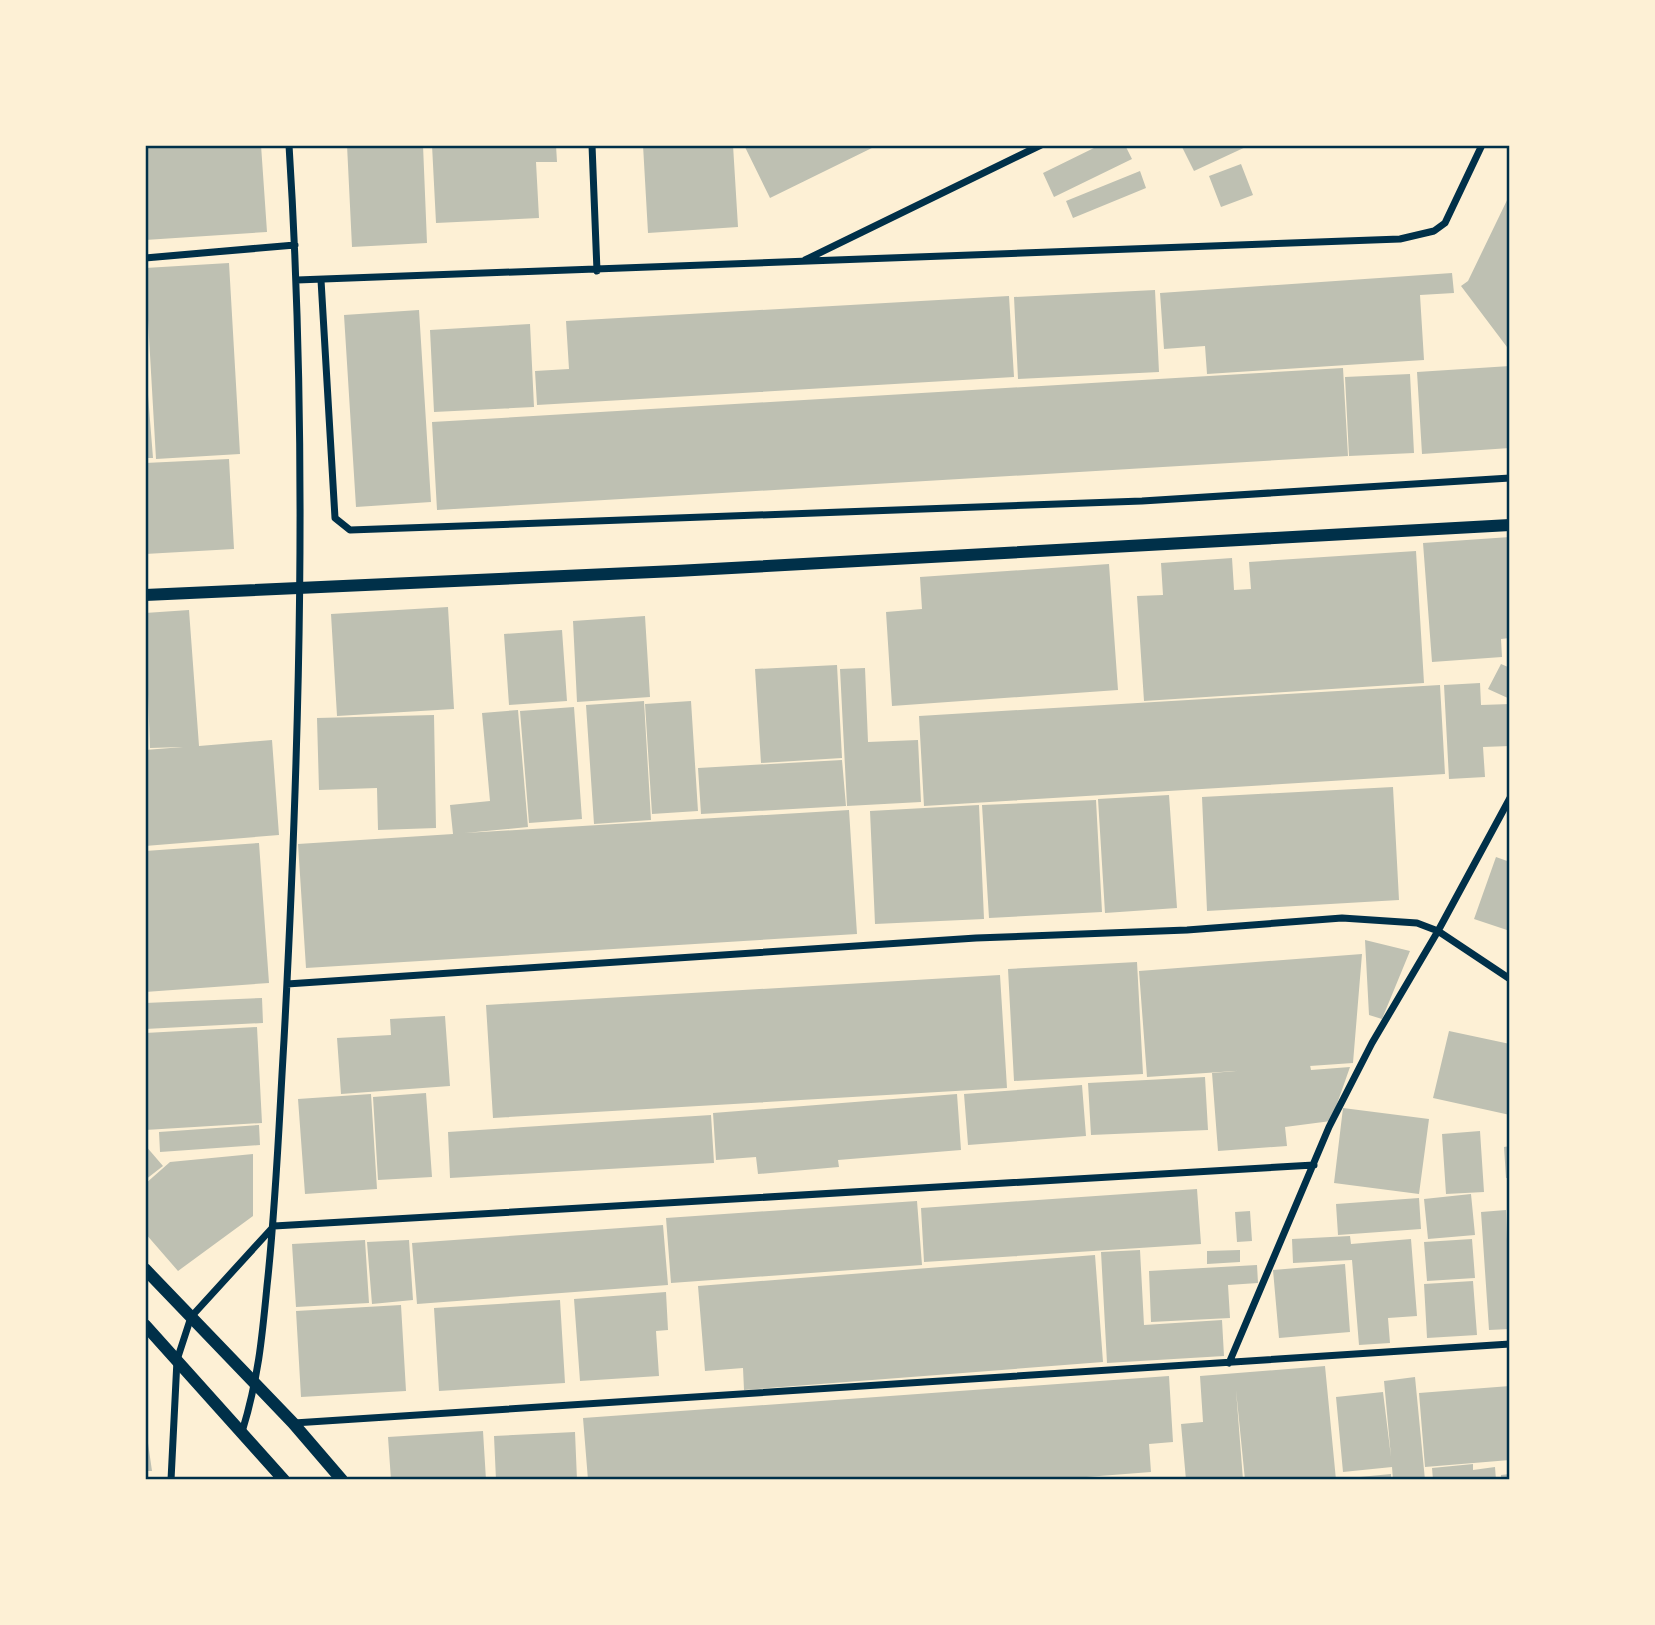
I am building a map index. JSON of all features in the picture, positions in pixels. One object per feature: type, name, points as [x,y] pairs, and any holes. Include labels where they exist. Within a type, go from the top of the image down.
[{"type":"street","points":[[242,1432],[257,1385],[274,1226],[287,984],[301,589],[297,280],[289,145]]},
{"type":"street","points":[[592,145],[597,271]]},
{"type":"street","points":[[802,262],[1041,145]]},
{"type":"street","points":[[297,280],[597,271],[1400,239],[1434,231],[1445,223],[1482,145]]},
{"type":"street","points":[[145,258],[295,245]]},
{"type":"street","points":[[321,280],[335,518],[350,530],[1142,501],[1510,478]]},
{"type":"street","points":[[145,595],[1510,525]]},
{"type":"street","points":[[1229,1363],[1329,1127],[1372,1043],[1438,931],[1510,798]]},
{"type":"street","points":[[287,984],[976,938],[1188,930],[1342,918],[1417,923],[1438,931],[1510,979]]},
{"type":"street","points":[[171,1480],[177,1360],[191,1317],[274,1226],[1314,1165]]},
{"type":"street","points":[[145,1269],[293,1423],[342,1480]]},
{"type":"street","points":[[145,1325],[284,1480]]},
{"type":"street","points":[[293,1423],[1510,1344]]},
{"type":"building","points":[[145,145],[261,145],[267,232],[145,240]]},
{"type":"building","points":[[347,145],[423,145],[427,243],[352,247]]},
{"type":"building","points":[[432,145],[556,145],[557,162],[536,162],[539,218],[436,223]]},
{"type":"building","points":[[643,145],[733,145],[738,227],[648,233]]},
{"type":"building","points":[[744,145],[878,145],[770,198]]},
{"type":"building","points":[[1100,145],[1125,145],[1132,159],[1054,197],[1043,173]]},
{"type":"building","points":[[1181,145],[1250,145],[1194,171]]},
{"type":"building","points":[[1241,164],[1253,195],[1221,207],[1209,176]]},
{"type":"building","points":[[1140,171],[1146,188],[1073,218],[1066,201]]},
{"type":"building","points":[[1510,194],[1510,351],[1461,286],[1468,281]]},
{"type":"building","points":[[229,263],[240,454],[156,459],[145,268]]},
{"type":"building","points":[[1452,273],[1454,293],[1420,295],[1424,360],[1207,374],[1205,346],[1164,349],[1160,293]]},
{"type":"building","points":[[1155,290],[1159,372],[1018,379],[1014,297]]},
{"type":"building","points":[[1009,296],[1014,377],[537,405],[535,371],[569,369],[566,321]]},
{"type":"building","points":[[419,310],[431,502],[356,507],[344,315]]},
{"type":"building","points":[[530,324],[534,407],[434,412],[430,330]]},
{"type":"building","points":[[145,357],[153,458],[145,458]]},
{"type":"building","points":[[1510,366],[1510,448],[1422,454],[1417,372]]},
{"type":"building","points":[[1343,368],[1348,456],[437,510],[432,422]]},
{"type":"building","points":[[1410,374],[1414,453],[1349,456],[1345,377]]},
{"type":"building","points":[[229,459],[234,549],[145,554],[145,463]]},
{"type":"building","points":[[1510,537],[1510,638],[1501,639],[1502,657],[1432,662],[1423,543]]},
{"type":"building","points":[[1416,551],[1424,683],[1144,701],[1137,596],[1163,595],[1161,563],[1232,558],[1234,590],[1251,589],[1249,562]]},
{"type":"building","points":[[1109,564],[1118,690],[892,706],[886,612],[922,609],[920,577]]},
{"type":"building","points":[[448,607],[454,709],[337,716],[331,614]]},
{"type":"building","points":[[189,610],[199,746],[272,740],[279,835],[145,846],[145,750],[183,747],[150,748],[145,613]]},
{"type":"building","points":[[645,616],[650,697],[577,702],[573,621]]},
{"type":"building","points":[[562,630],[567,701],[509,705],[504,634]]},
{"type":"building","points":[[1510,662],[1510,699],[1488,689],[1501,664],[1508,667]]},
{"type":"building","points":[[837,665],[842,758],[761,763],[755,669]]},
{"type":"building","points":[[865,668],[868,742],[918,740],[921,802],[847,806],[840,669]]},
{"type":"building","points":[[1480,683],[1481,705],[1510,704],[1510,746],[1483,747],[1485,777],[1449,779],[1444,685]]},
{"type":"building","points":[[1440,685],[1445,774],[924,806],[919,716]]},
{"type":"building","points":[[644,701],[651,820],[594,824],[586,705]]},
{"type":"building","points":[[691,701],[698,811],[652,814],[645,704]]},
{"type":"building","points":[[574,707],[582,819],[529,823],[520,711]]},
{"type":"building","points":[[518,710],[528,827],[465,833],[849,810],[857,934],[306,968],[298,844],[453,834],[450,805],[490,801],[482,713]]},
{"type":"building","points":[[434,715],[436,828],[378,830],[377,788],[319,790],[317,718]]},
{"type":"building","points":[[842,760],[846,806],[701,814],[698,768]]},
{"type":"building","points":[[1393,787],[1399,900],[1207,911],[1202,797]]},
{"type":"building","points":[[1169,795],[1177,908],[1105,913],[1098,799]]},
{"type":"building","points":[[1096,800],[1102,912],[989,918],[982,805]]},
{"type":"building","points":[[979,805],[984,919],[875,924],[870,811]]},
{"type":"building","points":[[259,843],[269,983],[145,992],[145,851]]},
{"type":"building","points":[[1496,857],[1510,862],[1510,931],[1474,919]]},
{"type":"building","points":[[1365,940],[1410,951],[1382,1019],[1369,1015]]},
{"type":"building","points":[[1362,954],[1353,1063],[1147,1077],[1139,971]]},
{"type":"building","points":[[1137,962],[1143,1074],[1014,1081],[1008,969]]},
{"type":"building","points":[[1000,975],[1007,1088],[493,1118],[486,1005]]},
{"type":"building","points":[[262,998],[263,1023],[145,1029],[145,1003]]},
{"type":"building","points":[[445,1016],[450,1086],[341,1094],[337,1038],[391,1035],[390,1019]]},
{"type":"building","points":[[257,1027],[262,1123],[145,1130],[145,1033]]},
{"type":"building","points":[[1449,1031],[1510,1044],[1510,1115],[1433,1098]]},
{"type":"building","points":[[1310,1065],[1311,1070],[1350,1067],[1331,1121],[1285,1127],[1287,1146],[1218,1151],[1212,1073]]},
{"type":"building","points":[[1205,1077],[1208,1130],[1091,1135],[1088,1083]]},
{"type":"building","points":[[1082,1085],[1086,1136],[968,1145],[964,1094]]},
{"type":"building","points":[[426,1093],[432,1177],[378,1180],[373,1097]]},
{"type":"building","points":[[371,1094],[377,1189],[305,1194],[298,1099]]},
{"type":"building","points":[[957,1094],[961,1150],[838,1160],[839,1167],[758,1174],[756,1157],[716,1160],[713,1113]]},
{"type":"building","points":[[1343,1108],[1429,1119],[1419,1194],[1334,1183]]},
{"type":"building","points":[[711,1115],[714,1163],[450,1178],[448,1132]]},
{"type":"building","points":[[259,1125],[260,1145],[160,1152],[159,1132]]},
{"type":"building","points":[[1480,1131],[1484,1192],[1446,1194],[1442,1134]]},
{"type":"building","points":[[145,1145],[163,1166],[145,1180]]},
{"type":"building","points":[[1510,1146],[1510,1178],[1506,1178],[1504,1147]]},
{"type":"building","points":[[253,1154],[253,1216],[178,1271],[145,1233],[145,1184],[170,1162]]},
{"type":"building","points":[[1197,1189],[1201,1244],[924,1262],[921,1208]]},
{"type":"building","points":[[1471,1194],[1475,1235],[1428,1239],[1424,1199]]},
{"type":"building","points":[[1419,1198],[1421,1229],[1338,1235],[1336,1204]]},
{"type":"building","points":[[917,1201],[922,1265],[671,1283],[666,1218]]},
{"type":"building","points":[[1506,1210],[1510,1329],[1489,1330],[1481,1212]]},
{"type":"building","points":[[1250,1211],[1252,1241],[1237,1242],[1235,1212]]},
{"type":"building","points":[[663,1225],[668,1285],[417,1304],[412,1243]]},
{"type":"building","points":[[1350,1236],[1351,1244],[1411,1239],[1417,1316],[1388,1318],[1390,1343],[1359,1345],[1352,1260],[1293,1263],[1292,1239]]},
{"type":"building","points":[[1472,1239],[1475,1278],[1427,1281],[1424,1242]]},
{"type":"building","points":[[365,1240],[369,1303],[296,1307],[292,1244]]},
{"type":"building","points":[[409,1240],[413,1300],[372,1304],[367,1242]]},
{"type":"building","points":[[1140,1250],[1144,1325],[1222,1320],[1224,1356],[1107,1363],[1101,1252]]},
{"type":"building","points":[[1240,1250],[1240,1262],[1207,1264],[1207,1251]]},
{"type":"building","points":[[1095,1255],[1103,1362],[744,1390],[743,1368],[705,1371],[698,1286]]},
{"type":"building","points":[[1345,1264],[1350,1332],[1279,1338],[1273,1270]]},
{"type":"building","points":[[1257,1265],[1258,1283],[1228,1285],[1230,1318],[1151,1322],[1149,1271]]},
{"type":"building","points":[[1473,1281],[1477,1335],[1427,1338],[1424,1284]]},
{"type":"building","points":[[666,1292],[668,1330],[656,1331],[659,1376],[580,1381],[574,1299]]},
{"type":"building","points":[[560,1300],[565,1383],[439,1391],[434,1308]]},
{"type":"building","points":[[401,1305],[406,1391],[301,1397],[296,1311]]},
{"type":"building","points":[[1325,1366],[1336,1480],[1245,1480],[1236,1390],[1243,1480],[1186,1480],[1181,1424],[1203,1422],[1200,1376]]},
{"type":"building","points":[[1169,1376],[1173,1442],[1149,1444],[1151,1472],[1048,1480],[588,1480],[583,1418]]},
{"type":"building","points":[[1415,1377],[1425,1480],[1393,1480],[1392,1467],[1343,1472],[1336,1397],[1383,1392],[1391,1457],[1384,1381]]},
{"type":"building","points":[[1510,1386],[1510,1460],[1425,1467],[1419,1393]]},
{"type":"building","points":[[145,1422],[152,1471],[145,1471]]},
{"type":"building","points":[[483,1431],[486,1480],[391,1480],[388,1437]]},
{"type":"building","points":[[575,1432],[577,1480],[496,1480],[494,1436]]},
{"type":"building","points":[[1473,1464],[1473,1470],[1495,1467],[1496,1480],[1433,1480],[1432,1468]]},
{"type":"building","points":[[1391,1474],[1391,1480],[1349,1480],[1349,1478]]},
{"type":"building","points":[[1510,1474],[1510,1480],[1501,1480],[1501,1475]]}]
